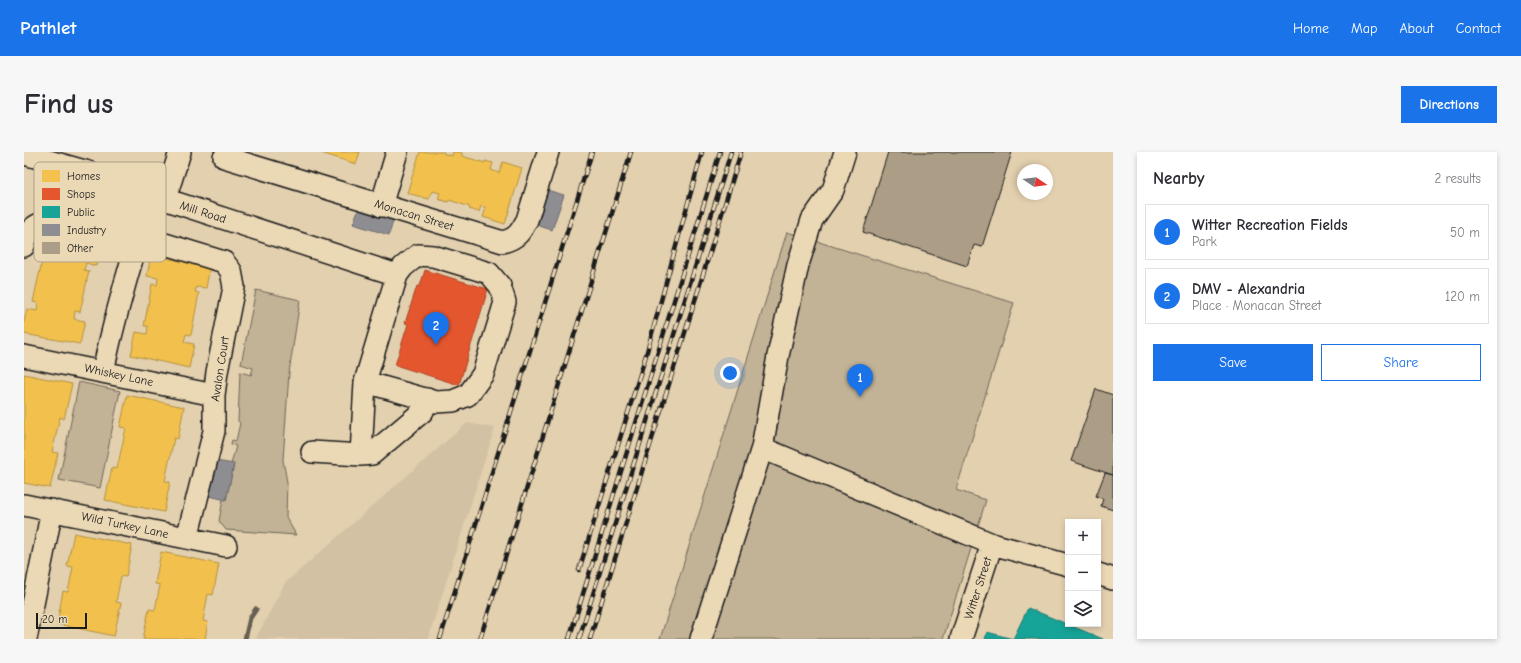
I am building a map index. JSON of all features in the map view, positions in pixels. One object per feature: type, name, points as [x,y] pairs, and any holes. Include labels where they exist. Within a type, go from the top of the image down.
[{"type":"street","points":[[166,182],[180,152]]},
{"type":"street","points":[[381,206],[397,152]]},
{"type":"street","name":"Monacan Street","points":[[224,157],[503,242],[514,238],[522,230],[527,220],[548,152]]},
{"type":"street","points":[[701,639],[762,448],[778,356],[798,265],[812,220],[833,190],[845,152]]},
{"type":"street","name":"Mill Road","points":[[24,154],[53,162]]},
{"type":"street","name":"Mill Road","points":[[166,199],[397,275]]},
{"type":"street","points":[[24,246],[34,227]]},
{"type":"street","name":"Avalon Court","points":[[166,244],[224,262],[231,271],[234,287],[217,372],[214,395],[214,431],[187,538]]},
{"type":"street","points":[[360,455],[365,382],[397,275],[403,267],[418,256],[433,256],[489,273],[500,286],[505,302],[483,374],[468,395],[453,401],[436,402],[365,382]]},
{"type":"street","points":[[103,371],[125,281],[133,262]]},
{"type":"street","name":"Whiskey Lane","points":[[24,356],[214,395]]},
{"type":"street","points":[[312,452],[360,455],[372,454],[423,411],[427,399]]},
{"type":"street","points":[[762,448],[992,544]]},
{"type":"street","name":"Wild Turkey Lane","points":[[24,505],[226,546]]},
{"type":"street","points":[[26,639],[52,510]]},
{"type":"street","name":"Witter Street","points":[[961,639],[992,544],[1065,564]]},
{"type":"street","points":[[1101,575],[1113,579]]},
{"type":"shaded area","points":[[787,232],[1014,303],[956,490],[986,500],[943,639],[660,639]]},
{"type":"shaded area","points":[[256,290],[300,300],[289,373],[283,460],[287,482],[286,517],[296,535],[226,530],[219,521],[223,499],[226,500],[234,465],[231,464],[236,446],[231,444],[232,440],[236,441],[240,423],[238,421],[240,372],[251,375],[253,368],[241,364]]},
{"type":"shaded area","points":[[79,382],[120,391],[100,488],[59,480]]},
{"type":"shaded area","points":[[467,423],[495,428],[428,639],[257,639],[257,636],[285,583]]},
{"type":"building: Homes","points":[[318,152],[360,152],[356,164]]},
{"type":"building: Homes","points":[[420,152],[444,152],[444,154],[452,156],[453,152],[459,152],[462,153],[462,156],[485,163],[485,161],[493,163],[491,170],[499,173],[503,162],[522,168],[505,224],[483,217],[486,208],[481,206],[479,212],[469,209],[470,207],[449,200],[448,202],[438,199],[440,193],[432,191],[429,199],[407,193]]},
{"type":"building: Homes","points":[[166,258],[210,267],[206,288],[196,287],[195,292],[199,293],[191,335],[186,334],[184,342],[194,344],[189,368],[131,355],[136,332],[147,334],[148,326],[144,326],[152,284],[157,285],[158,278],[147,276],[150,262],[166,262]]},
{"type":"building: Homes","points":[[42,262],[97,262],[96,266],[86,263],[84,270],[89,271],[80,312],[75,311],[74,319],[85,321],[80,344],[24,334],[24,322],[27,309],[37,311],[38,303],[33,302]]},
{"type":"building: Homes","points":[[24,374],[72,384],[64,419],[60,417],[52,452],[58,453],[50,488],[24,483]]},
{"type":"building: Homes","points":[[127,395],[184,407],[178,439],[174,438],[165,481],[170,482],[164,512],[105,500],[112,468],[117,469],[126,428],[120,427]]},
{"type":"building: Homes","points":[[74,533],[132,545],[126,577],[121,576],[116,602],[121,603],[114,636],[57,624],[63,591],[68,592],[73,567],[67,566]]},
{"type":"building: Homes","points":[[161,552],[219,564],[213,595],[208,594],[203,621],[208,622],[205,639],[143,639],[149,609],[155,610],[160,585],[155,584]]},
{"type":"building: Shops","points":[[425,270],[488,289],[459,385],[395,365],[408,324],[405,323],[417,286],[420,286]]},
{"type":"building: Public","points":[[1028,608],[1065,623],[1065,627],[1074,627],[1103,639],[1013,639]]},
{"type":"building: Public","points":[[987,632],[1013,639],[985,639]]},
{"type":"building: Industry","points":[[547,190],[564,195],[552,230],[536,225]]},
{"type":"building: Industry","points":[[359,207],[394,218],[389,235],[353,224]]},
{"type":"building: Industry","points":[[216,461],[234,464],[226,500],[209,496]]},
{"type":"building: Other","points":[[888,152],[1012,152],[982,247],[974,245],[967,266],[863,232]]},
{"type":"building: Other","points":[[1096,389],[1113,395],[1113,475],[1071,461]]},
{"type":"building: Other","points":[[1105,473],[1113,475],[1113,510],[1101,506],[1103,499],[1096,496]]},
{"type":"waterway","points":[[245,639],[250,618],[256,609]]},
{"type":"railway","points":[[440,639],[592,152]]},
{"type":"railway","points":[[480,639],[631,152]]},
{"type":"railway","points":[[579,570],[646,355],[702,152]]},
{"type":"railway","points":[[569,639],[720,152]]},
{"type":"railway","points":[[579,639],[731,152]]},
{"type":"railway","points":[[590,639],[741,152]]},
{"type":"place","name":"DMV - Alexandria","points":[[436,345]]},
{"type":"place","name":"Witter Recreation Fields","points":[[860,397]]}]
